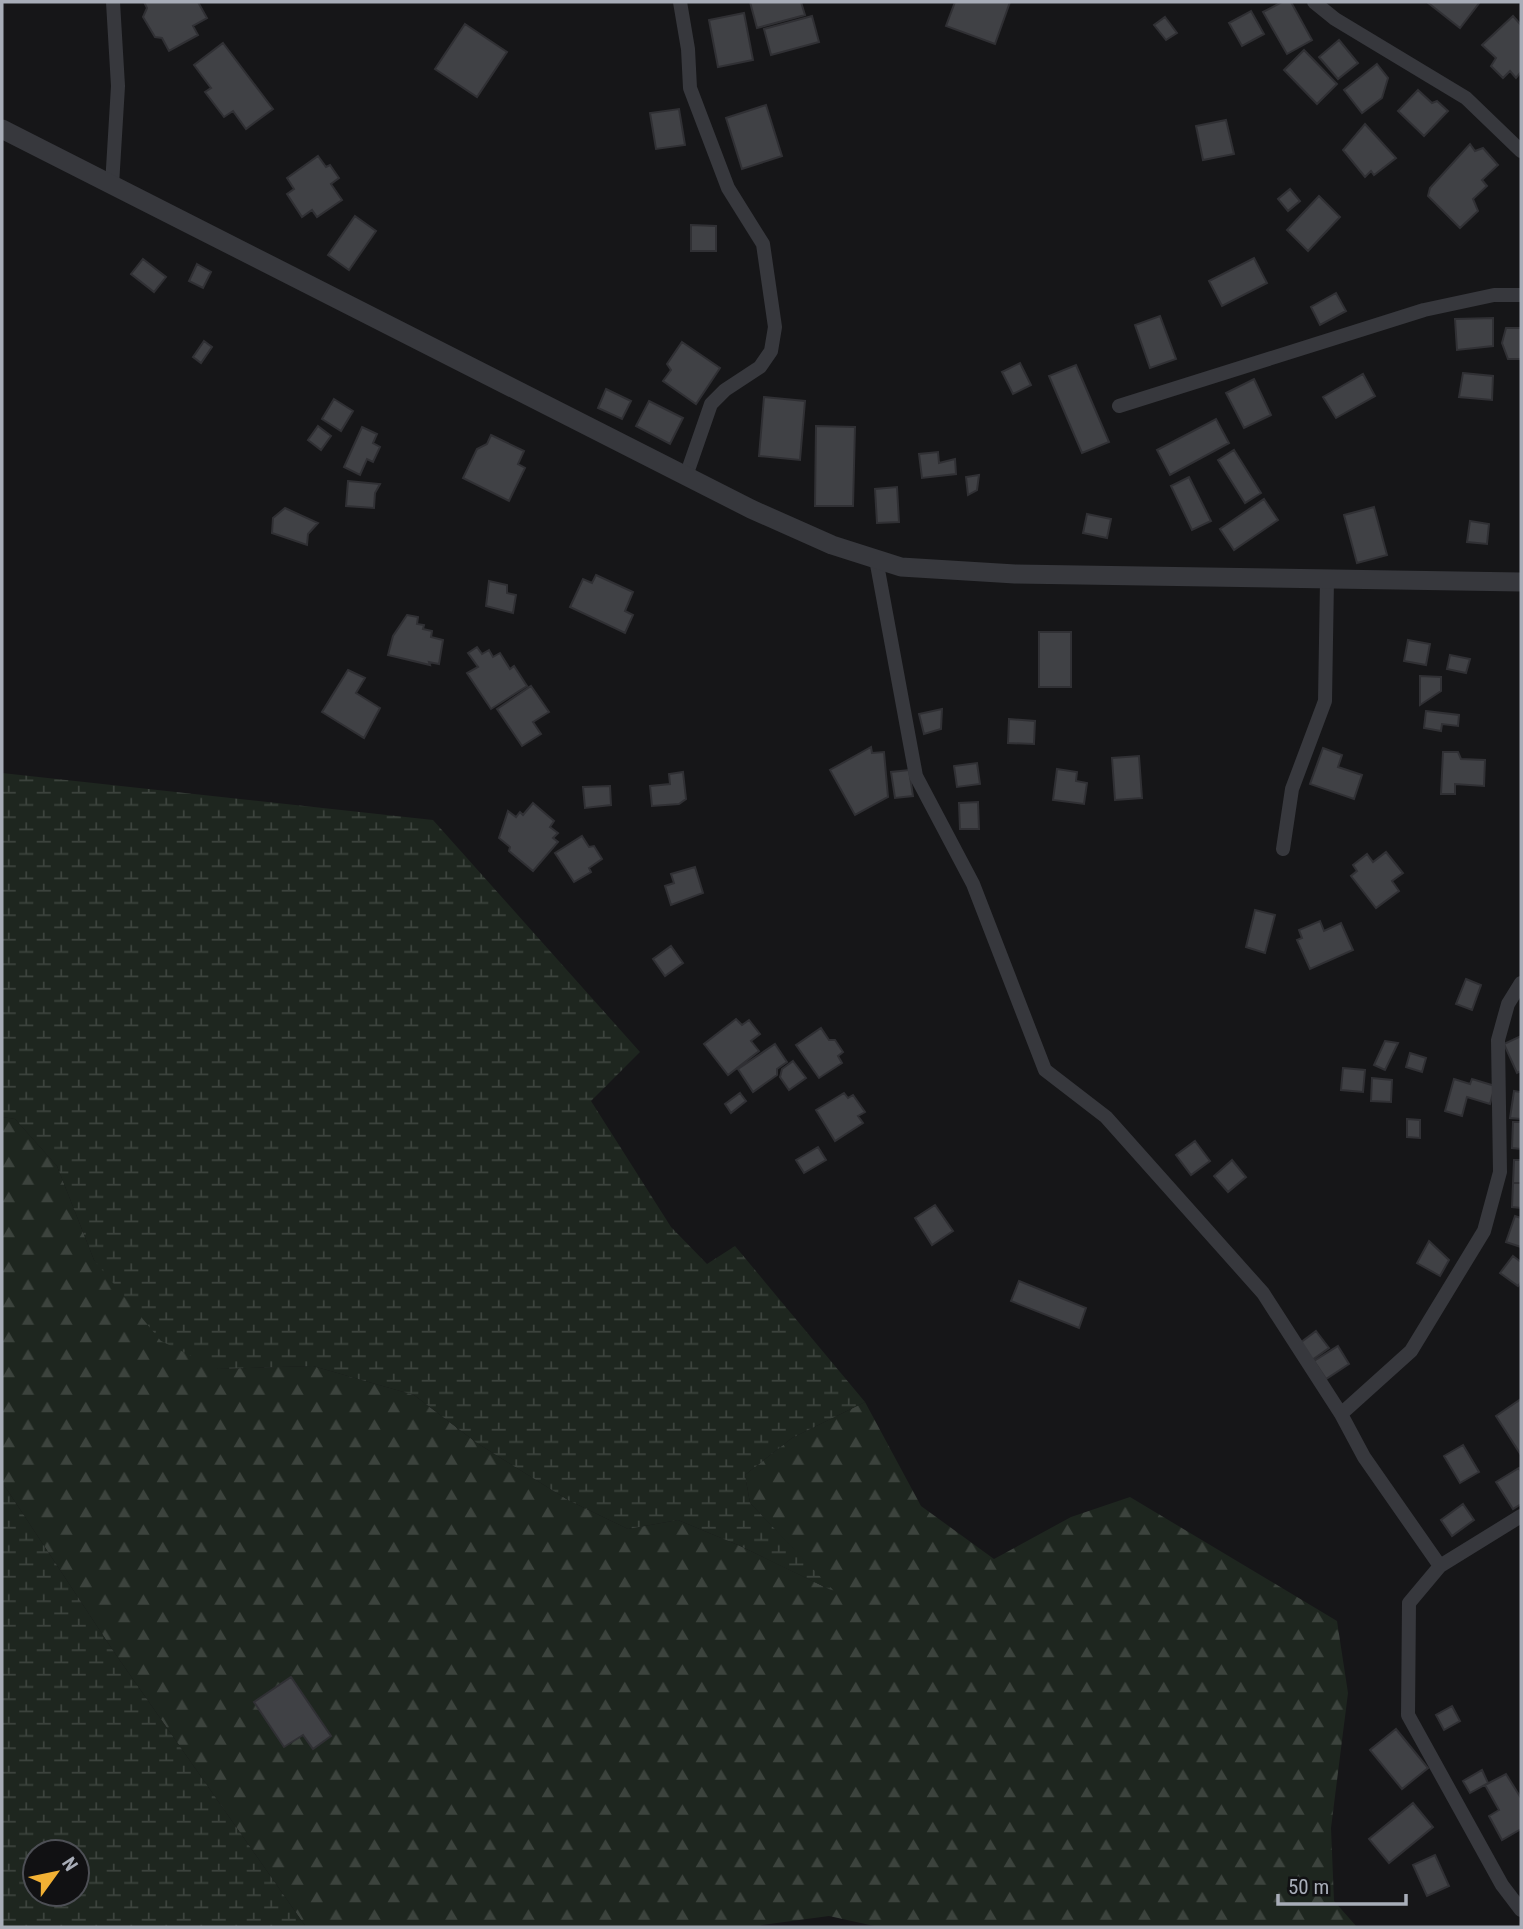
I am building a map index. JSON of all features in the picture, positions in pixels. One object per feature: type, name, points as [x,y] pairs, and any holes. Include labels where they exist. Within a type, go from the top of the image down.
[{"type":"street","points":[[112,185],[118,86],[113,2]]},
{"type":"street","points":[[680,2],[688,49],[690,88],[728,188],[763,244],[775,327],[771,351],[760,367],[725,390],[711,404],[686,476]]},
{"type":"street","points":[[1314,2],[1335,19],[1466,98],[1521,150]]},
{"type":"street","points":[[2,129],[751,509],[832,545],[901,567],[1015,574],[1521,582]]},
{"type":"street","points":[[1119,406],[1424,310],[1493,295],[1521,295]]},
{"type":"street","points":[[876,559],[916,776],[973,884],[1045,1070],[1106,1117],[1263,1293],[1342,1414],[1364,1457],[1440,1566]]},
{"type":"street","points":[[1283,849],[1292,789],[1325,701],[1327,580]]},
{"type":"street","points":[[1342,1414],[1411,1350],[1484,1231],[1500,1172],[1498,1040],[1508,1004],[1521,984]]},
{"type":"street","points":[[1521,1516],[1440,1566],[1409,1603],[1408,1715],[1502,1885],[1521,1910]]},
{"type":"green space","points":[[2,773],[433,820],[640,1052],[591,1101],[671,1227],[707,1264],[735,1246],[865,1402],[792,1438],[745,1475],[750,1503],[835,1592],[738,1545],[678,1520],[628,1529],[568,1500],[477,1443],[414,1395],[313,1366],[218,1369],[161,1341],[94,1260],[57,1166],[15,1119],[2,1117]]},
{"type":"green space","points":[[2,1117],[15,1119],[57,1166],[94,1260],[218,1369],[313,1366],[414,1395],[477,1443],[568,1500],[628,1529],[678,1520],[738,1545],[833,1591],[750,1503],[745,1475],[792,1438],[865,1402],[921,1506],[994,1559],[1071,1517],[1130,1497],[1337,1621],[1348,1693],[1331,1828],[1334,1901],[1357,1927],[879,1927],[829,1916],[759,1927],[306,1927],[114,1652],[2,1482]]},
{"type":"green space","points":[[2,1482],[114,1652],[306,1927],[2,1927]]},
{"type":"building","points":[[144,2],[198,2],[207,18],[193,26],[198,35],[169,51],[162,38],[155,37],[143,17],[147,8]]},
{"type":"building","points":[[750,2],[801,2],[805,15],[757,28]]},
{"type":"building","points":[[955,2],[1010,2],[995,44],[946,26]]},
{"type":"building","points":[[1282,2],[1291,2],[1312,40],[1287,54],[1263,12]]},
{"type":"building","points":[[1427,2],[1480,2],[1460,28]]},
{"type":"building","points":[[1251,11],[1264,34],[1242,46],[1229,23]]},
{"type":"building","points":[[744,13],[753,60],[718,67],[709,20]]},
{"type":"building","points":[[812,16],[819,42],[771,55],[764,29]]},
{"type":"building","points":[[1513,16],[1521,25],[1521,72],[1516,78],[1510,71],[1503,78],[1491,66],[1496,58],[1482,45]]},
{"type":"building","points":[[1165,17],[1177,33],[1166,40],[1154,25]]},
{"type":"building","points":[[465,24],[507,52],[477,97],[435,69]]},
{"type":"building","points":[[1339,40],[1358,63],[1338,79],[1319,57]]},
{"type":"building","points":[[223,43],[273,109],[246,129],[233,111],[224,117],[205,92],[211,88],[194,65]]},
{"type":"building","points":[[1304,50],[1337,84],[1317,104],[1284,70]]},
{"type":"building","points":[[1377,64],[1388,78],[1382,98],[1362,113],[1344,90]]},
{"type":"building","points":[[1418,90],[1432,103],[1437,101],[1448,111],[1424,136],[1398,111]]},
{"type":"building","points":[[766,105],[782,156],[742,169],[726,118]]},
{"type":"building","points":[[679,109],[685,145],[656,149],[650,113]]},
{"type":"building","points":[[1226,120],[1234,154],[1203,160],[1196,126]]},
{"type":"building","points":[[1365,124],[1396,158],[1374,175],[1371,171],[1365,177],[1343,150]]},
{"type":"building","points":[[1470,144],[1475,151],[1483,148],[1498,165],[1482,180],[1487,186],[1473,199],[1478,211],[1460,228],[1428,196],[1430,188]]},
{"type":"building","points":[[318,156],[326,167],[330,165],[339,178],[331,184],[342,200],[317,217],[312,210],[302,217],[287,194],[294,189],[287,178]]},
{"type":"building","points":[[1290,189],[1300,201],[1288,211],[1278,199]]},
{"type":"building","points":[[1319,196],[1340,217],[1308,251],[1287,230]]},
{"type":"building","points":[[355,216],[376,231],[349,270],[328,255]]},
{"type":"building","points":[[691,225],[716,226],[716,251],[691,251]]},
{"type":"building","points":[[1254,258],[1267,283],[1222,306],[1209,281]]},
{"type":"building","points":[[143,259],[166,277],[154,292],[131,274]]},
{"type":"building","points":[[197,264],[211,272],[203,288],[189,281]]},
{"type":"building","points":[[1336,293],[1346,311],[1320,325],[1311,307]]},
{"type":"building","points":[[1160,316],[1176,359],[1150,368],[1135,325]]},
{"type":"building","points":[[1493,318],[1493,346],[1457,350],[1455,319]]},
{"type":"building","points":[[1506,328],[1521,328],[1521,359],[1508,359],[1502,343]]},
{"type":"building","points":[[204,341],[212,347],[201,363],[193,357]]},
{"type":"building","points":[[682,342],[720,368],[696,404],[663,381],[671,370],[667,364]]},
{"type":"building","points":[[1020,363],[1031,385],[1013,394],[1002,372]]},
{"type":"building","points":[[1076,365],[1109,442],[1082,453],[1049,376]]},
{"type":"building","points":[[1463,373],[1493,376],[1492,400],[1459,397]]},
{"type":"building","points":[[1363,374],[1375,396],[1336,418],[1323,397]]},
{"type":"building","points":[[1254,379],[1271,415],[1244,428],[1226,393]]},
{"type":"building","points":[[606,389],[631,401],[622,419],[598,408]]},
{"type":"building","points":[[764,397],[805,401],[800,460],[759,456]]},
{"type":"building","points":[[334,399],[353,411],[341,431],[322,419]]},
{"type":"building","points":[[649,401],[683,418],[670,444],[636,426]]},
{"type":"building","points":[[1216,419],[1229,443],[1170,475],[1157,450]]},
{"type":"building","points":[[318,426],[331,436],[321,450],[308,440]]},
{"type":"building","points":[[816,426],[855,427],[853,506],[815,506]]},
{"type":"building","points":[[362,427],[377,434],[373,443],[380,447],[373,462],[367,459],[360,475],[344,467]]},
{"type":"building","points":[[491,435],[524,451],[518,464],[525,468],[509,501],[463,478],[477,449],[487,444]]},
{"type":"building","points":[[1234,450],[1261,493],[1245,503],[1218,460]]},
{"type":"building","points":[[938,452],[939,463],[955,459],[956,474],[922,478],[919,454]]},
{"type":"building","points":[[979,475],[977,490],[968,495],[966,477]]},
{"type":"building","points":[[1189,477],[1211,521],[1192,530],[1171,486]]},
{"type":"building","points":[[348,481],[380,484],[375,493],[374,508],[346,506]]},
{"type":"building","points":[[897,487],[899,522],[877,523],[875,489]]},
{"type":"building","points":[[1264,499],[1278,520],[1234,550],[1220,529]]},
{"type":"building","points":[[1374,507],[1387,555],[1357,563],[1344,515]]},
{"type":"building","points":[[285,508],[318,523],[308,534],[307,545],[272,533],[273,518]]},
{"type":"building","points":[[1087,514],[1111,519],[1107,538],[1083,533]]},
{"type":"building","points":[[1470,521],[1489,524],[1487,544],[1467,542]]},
{"type":"building","points":[[596,575],[633,592],[625,611],[633,615],[625,633],[570,607],[583,579],[592,583]]},
{"type":"building","points":[[489,581],[507,585],[507,593],[516,595],[513,613],[486,606]]},
{"type":"building","points":[[407,615],[418,617],[417,624],[432,631],[431,637],[443,640],[439,664],[429,662],[430,665],[388,655],[393,636]]},
{"type":"building","points":[[1039,632],[1071,632],[1071,687],[1039,687]]},
{"type":"building","points":[[1408,640],[1430,644],[1426,665],[1404,661]]},
{"type":"building","points":[[477,647],[482,654],[489,650],[493,657],[500,653],[510,669],[514,666],[527,686],[491,709],[467,673],[478,667],[468,653]]},
{"type":"building","points":[[1450,655],[1470,659],[1466,673],[1447,669]]},
{"type":"building","points":[[348,670],[365,678],[356,693],[380,708],[364,738],[322,712]]},
{"type":"building","points":[[1420,676],[1441,677],[1441,691],[1420,705]]},
{"type":"building","points":[[531,686],[549,712],[533,722],[541,734],[522,746],[497,709]]},
{"type":"building","points":[[942,709],[941,729],[924,734],[919,714]]},
{"type":"building","points":[[1426,711],[1459,715],[1458,726],[1442,724],[1441,731],[1424,728]]},
{"type":"building","points":[[1009,719],[1035,721],[1034,744],[1008,743]]},
{"type":"building","points":[[871,747],[872,753],[884,752],[888,797],[855,815],[830,770]]},
{"type":"building","points":[[1323,748],[1342,755],[1338,767],[1362,775],[1354,799],[1310,784]]},
{"type":"building","points":[[1443,752],[1458,752],[1461,759],[1485,760],[1484,786],[1455,784],[1455,794],[1441,794]]},
{"type":"building","points":[[1139,756],[1142,798],[1115,800],[1112,758]]},
{"type":"building","points":[[977,763],[980,784],[957,787],[954,766]]},
{"type":"building","points":[[1057,769],[1077,772],[1076,781],[1087,783],[1084,804],[1053,800]]},
{"type":"building","points":[[909,770],[913,796],[895,798],[891,772]]},
{"type":"building","points":[[683,772],[686,799],[679,804],[652,806],[650,786],[670,784],[669,774]]},
{"type":"building","points":[[610,786],[611,805],[585,808],[583,787]]},
{"type":"building","points":[[978,802],[979,829],[960,829],[959,803]]},
{"type":"building","points":[[533,803],[554,821],[550,827],[558,833],[553,838],[558,842],[533,871],[509,851],[510,847],[499,838],[508,811],[516,817],[520,812],[523,815]]},
{"type":"building","points":[[582,836],[589,847],[594,846],[602,859],[589,868],[591,872],[574,882],[555,853]]},
{"type":"building","points":[[1386,852],[1403,873],[1392,881],[1399,891],[1376,908],[1351,876],[1357,871],[1353,865],[1367,854],[1373,862]]},
{"type":"building","points":[[695,867],[703,893],[671,905],[665,886],[674,883],[671,874]]},
{"type":"building","points":[[1255,910],[1275,915],[1265,953],[1246,947]]},
{"type":"building","points":[[1320,921],[1324,931],[1341,923],[1353,950],[1310,969],[1297,940],[1302,938],[1299,930]]},
{"type":"building","points":[[671,946],[683,963],[665,976],[653,959]]},
{"type":"building","points":[[1466,979],[1481,985],[1472,1010],[1456,1004]]},
{"type":"building","points":[[736,1019],[742,1025],[749,1020],[760,1034],[751,1041],[759,1051],[728,1075],[704,1044]]},
{"type":"building","points":[[821,1028],[829,1040],[835,1040],[843,1052],[838,1056],[842,1063],[819,1078],[796,1045]]},
{"type":"building","points":[[1521,1036],[1521,1071],[1517,1073],[1504,1044]]},
{"type":"building","points":[[1385,1041],[1398,1043],[1385,1070],[1374,1065]]},
{"type":"building","points":[[775,1044],[787,1062],[777,1069],[777,1075],[753,1092],[738,1069]]},
{"type":"building","points":[[1410,1053],[1426,1058],[1422,1072],[1406,1067]]},
{"type":"building","points":[[793,1061],[806,1078],[789,1090],[780,1077],[782,1069]]},
{"type":"building","points":[[1343,1068],[1365,1070],[1363,1092],[1341,1090]]},
{"type":"building","points":[[1372,1078],[1392,1080],[1391,1102],[1371,1101]]},
{"type":"building","points":[[1454,1079],[1470,1084],[1472,1079],[1495,1086],[1490,1104],[1467,1097],[1462,1116],[1445,1111]]},
{"type":"building","points":[[1514,1091],[1521,1092],[1521,1119],[1510,1118]]},
{"type":"building","points":[[740,1093],[746,1101],[731,1113],[725,1104]]},
{"type":"building","points":[[844,1093],[848,1098],[853,1095],[865,1112],[858,1116],[863,1123],[835,1141],[816,1110]]},
{"type":"building","points":[[1407,1119],[1420,1120],[1420,1138],[1407,1137]]},
{"type":"building","points":[[1513,1122],[1521,1122],[1521,1149],[1512,1148]]},
{"type":"building","points":[[1195,1141],[1210,1161],[1191,1175],[1176,1155]]},
{"type":"building","points":[[818,1147],[826,1160],[804,1173],[796,1160]]},
{"type":"building","points":[[1232,1160],[1246,1177],[1228,1192],[1214,1176]]},
{"type":"building","points":[[1514,1160],[1521,1160],[1521,1183],[1513,1183]]},
{"type":"building","points":[[1513,1183],[1521,1183],[1521,1208],[1512,1207]]},
{"type":"building","points":[[935,1205],[953,1231],[932,1245],[915,1218]]},
{"type":"building","points":[[1515,1216],[1521,1218],[1521,1247],[1506,1242]]},
{"type":"building","points":[[1429,1241],[1449,1260],[1440,1276],[1417,1263]]},
{"type":"building","points":[[1513,1256],[1521,1262],[1521,1282],[1518,1286],[1500,1273]]},
{"type":"building","points":[[1019,1281],[1086,1308],[1079,1328],[1011,1301]]},
{"type":"building","points":[[1316,1331],[1329,1348],[1312,1360],[1300,1343]]},
{"type":"building","points":[[1338,1346],[1349,1364],[1326,1379],[1314,1361]]},
{"type":"building","points":[[1521,1399],[1521,1455],[1496,1416]]},
{"type":"building","points":[[1463,1445],[1479,1472],[1460,1483],[1444,1456]]},
{"type":"building","points":[[1519,1468],[1521,1504],[1513,1509],[1496,1482]]},
{"type":"building","points":[[1463,1504],[1474,1520],[1452,1536],[1441,1520]]},
{"type":"building","points":[[291,1677],[331,1736],[313,1749],[303,1735],[284,1747],[254,1702]]},
{"type":"building","points":[[1452,1706],[1460,1721],[1444,1730],[1436,1715]]},
{"type":"building","points":[[1396,1729],[1428,1768],[1402,1789],[1370,1750]]},
{"type":"building","points":[[1482,1770],[1488,1783],[1470,1793],[1463,1781]]},
{"type":"building","points":[[1506,1774],[1521,1798],[1521,1829],[1502,1840],[1489,1816],[1499,1810],[1485,1785]]},
{"type":"building","points":[[1413,1803],[1433,1827],[1389,1863],[1369,1839]]},
{"type":"building","points":[[1435,1855],[1449,1886],[1427,1896],[1413,1865]]}]
